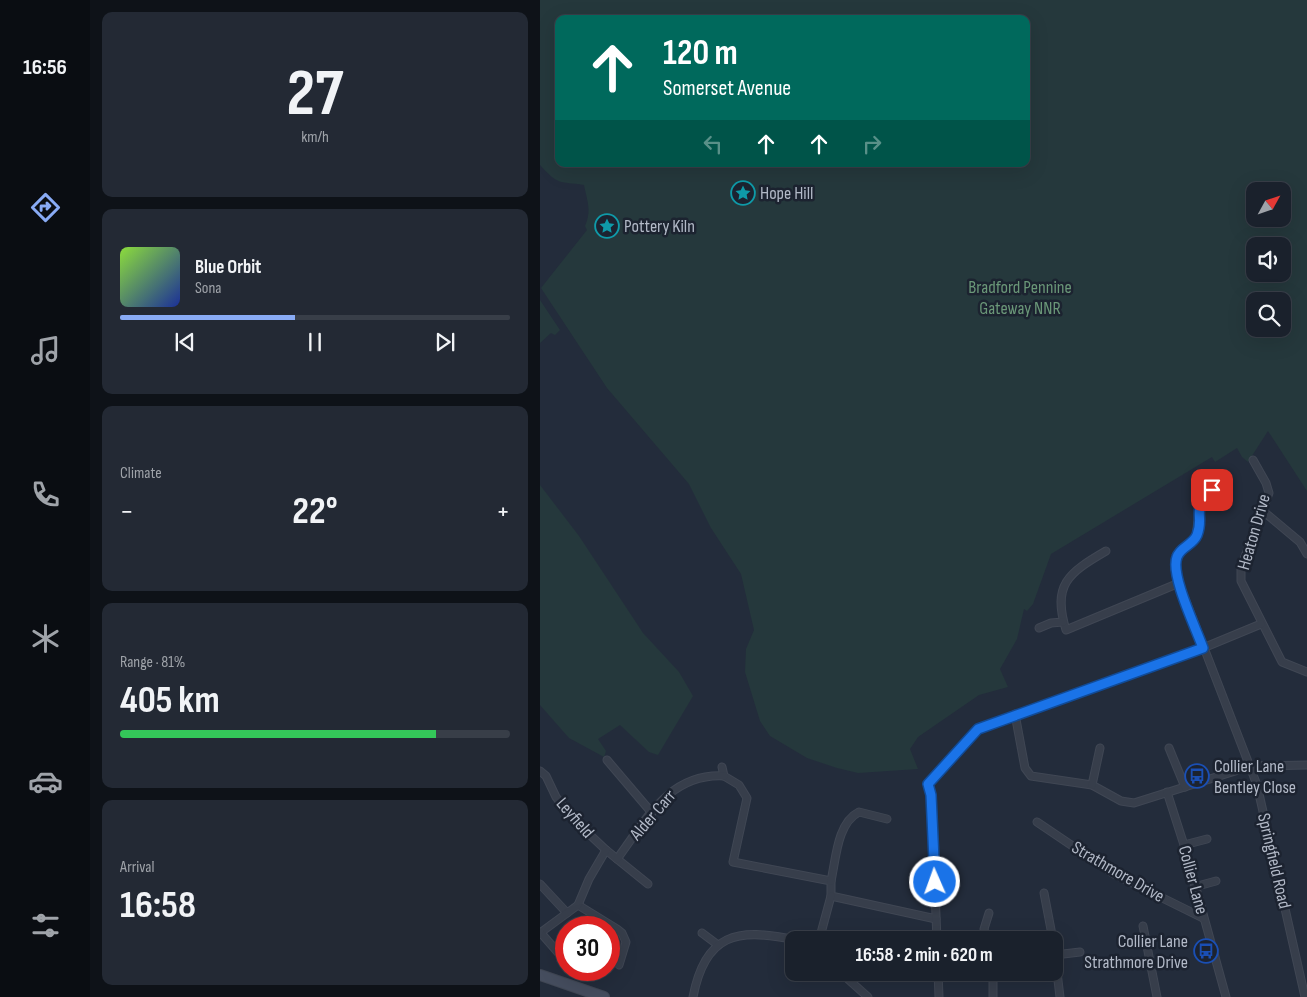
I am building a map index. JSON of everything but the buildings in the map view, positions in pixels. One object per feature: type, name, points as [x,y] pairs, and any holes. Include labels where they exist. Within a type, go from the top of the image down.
[{"type":"street","name":"Heaton Drive","points":[[1253,460],[1266,483],[1269,493],[1264,511],[1243,562],[1240,576],[1243,587],[1261,624],[1282,662],[1307,672]]},
{"type":"street","name":"Springfield Road","points":[[1220,476],[1214,488],[1200,503],[1196,538],[1180,551],[1176,558],[1175,569],[1203,648],[1257,785],[1305,997]]},
{"type":"street","points":[[1264,511],[1300,542],[1307,554]]},
{"type":"street","points":[[1106,551],[1080,567],[1066,584],[1060,601],[1066,630],[1179,583]]},
{"type":"street","points":[[1039,628],[1051,623],[1063,622]]},
{"type":"street","points":[[937,931],[931,795],[928,784],[974,731],[1015,714],[1203,648],[1261,624]]},
{"type":"street","points":[[1015,714],[1025,768],[1031,776],[1092,785],[1130,804],[1250,766],[1307,765]]},
{"type":"street","points":[[1092,785],[1100,748]]},
{"type":"street","points":[[1169,748],[1185,786]]},
{"type":"street","points":[[607,760],[652,813]]},
{"type":"street","points":[[722,767],[724,776],[739,785],[747,798],[733,862],[831,881]]},
{"type":"street","name":"Leyfield","points":[[540,771],[546,776],[556,797],[572,818],[606,850],[648,884]]},
{"type":"street","name":"Alder Carr","points":[[617,859],[652,813],[678,786],[698,778],[724,776]]},
{"type":"street","name":"Collier Lane","points":[[1167,792],[1184,845],[1202,918],[1226,997]]},
{"type":"street","points":[[822,931],[831,896],[831,881],[844,825],[849,817],[859,812],[888,819]]},
{"type":"street","name":"Strathmore Drive","points":[[1037,822],[1123,879],[1202,918]]},
{"type":"street","points":[[1184,845],[1207,839]]},
{"type":"street","points":[[555,950],[540,933],[578,905],[589,879],[606,850]]},
{"type":"street","points":[[1194,887],[1216,881]]},
{"type":"street","points":[[540,884],[567,913]]},
{"type":"street","points":[[1044,893],[1050,931]]},
{"type":"street","points":[[831,896],[936,919]]},
{"type":"street","points":[[578,905],[596,916]]},
{"type":"street","points":[[985,931],[990,912]]},
{"type":"street","points":[[1143,926],[1157,997]]},
{"type":"street","points":[[620,931],[626,942],[620,961]]},
{"type":"street","points":[[702,933],[718,945]]},
{"type":"street","points":[[693,997],[699,970],[718,945],[736,937],[757,934],[785,938]]},
{"type":"street","points":[[1063,954],[1080,952]]},
{"type":"street","points":[[540,975],[604,997]]},
{"type":"street","points":[[850,981],[868,997]]},
{"type":"street","points":[[938,981],[939,997]]},
{"type":"street","points":[[993,997],[994,981]]},
{"type":"street","points":[[1058,981],[1060,997]]},
{"type":"green space","name":"Bradford Pennine Gateway NNR","points":[[540,0],[1307,0],[1307,491],[1268,431],[1248,462],[1242,457],[1237,448],[1215,462],[1212,457],[1051,554],[1033,604],[1027,611],[1024,609],[1017,639],[1000,669],[1008,687],[979,695],[918,737],[910,749],[918,769],[858,773],[807,758],[770,736],[760,721],[745,672],[746,649],[754,630],[741,574],[711,528],[689,484],[607,388],[541,288],[587,230],[585,226],[589,210],[584,185],[556,180],[540,165]]},
{"type":"green space","points":[[540,300],[560,330],[555,335],[551,333],[540,343]]},
{"type":"green space","points":[[540,485],[579,536],[643,633],[679,672],[693,696],[658,755],[649,752],[620,725],[598,739],[606,751],[604,757],[569,738],[540,705]]},
{"type":"place","name":"Hope Hill","points":[[743,193]]},
{"type":"place","name":"Pottery Kiln","points":[[607,226]]},
{"type":"place","name":"Collier Lane Bentley Close","points":[[1197,776]]},
{"type":"place","name":"Collier Lane Strathmore Drive","points":[[1206,951]]},
{"type":"route","points":[[935,882],[931,795],[928,784],[932,782],[974,731],[1113,678],[1203,648],[1179,583],[1175,564],[1178,554],[1196,538],[1199,529],[1198,508],[1206,495],[1212,490]]}]
